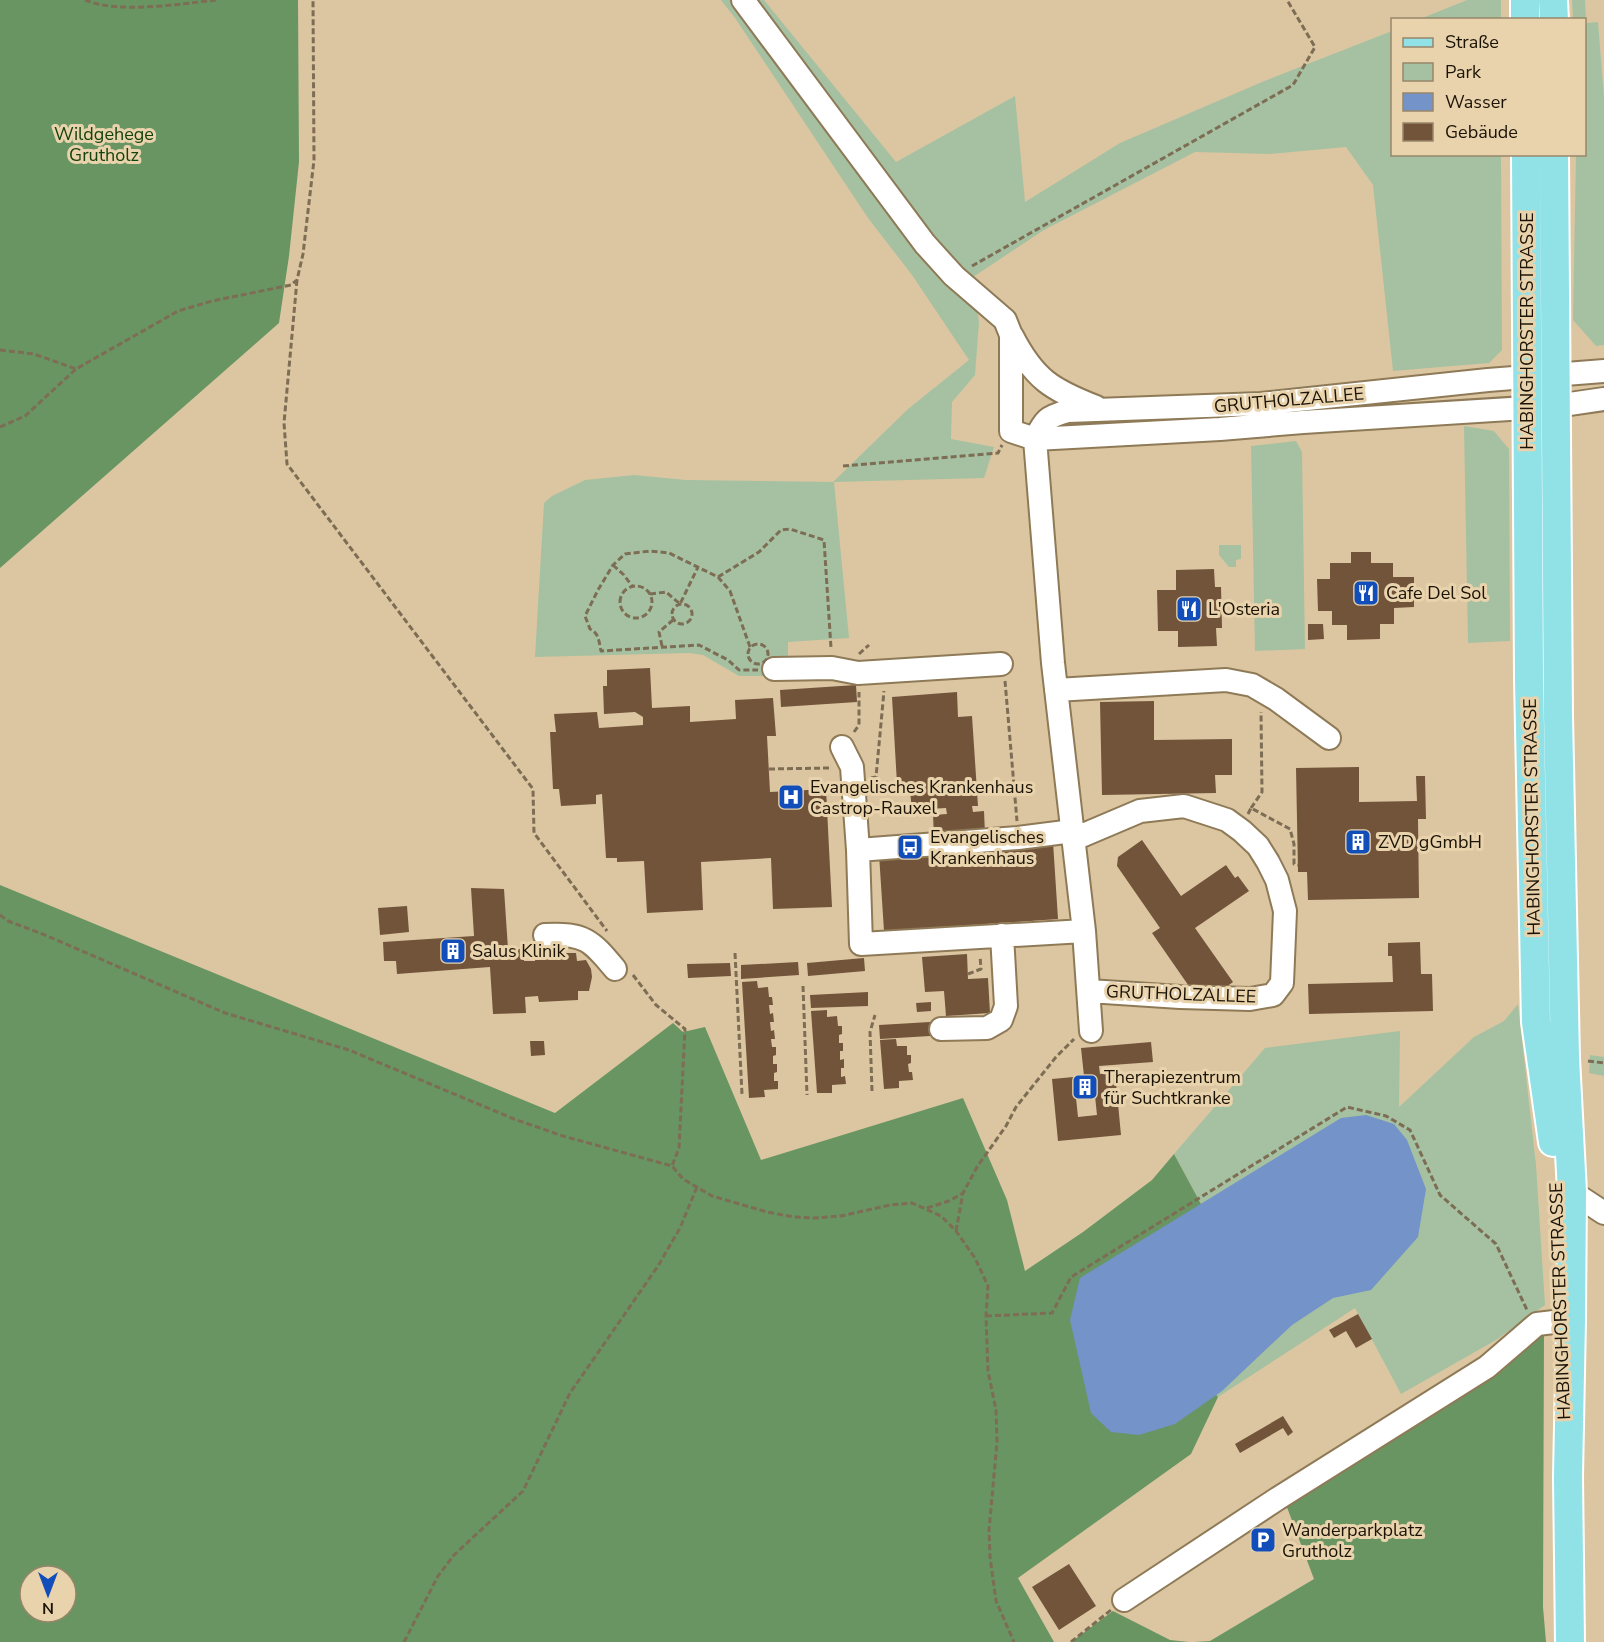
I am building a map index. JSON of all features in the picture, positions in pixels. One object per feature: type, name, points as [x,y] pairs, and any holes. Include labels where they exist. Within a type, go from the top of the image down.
[{"type":"main road","points":[[1525,0],[1525,18]]},
{"type":"main road","points":[[1553,0],[1554,18]]},
{"type":"main road","name":"HABINGHORSTER STRASSE","points":[[1526,156],[1529,679],[1536,1023],[1553,1135],[1556,1321],[1568,1477],[1570,1642]]},
{"type":"main road","name":"HABINGHORSTER STRASSE","points":[[1554,156],[1558,715],[1565,1058],[1572,1192],[1556,1321]]},
{"type":"main road","points":[[1553,1135],[1561,1156],[1564,1185],[1572,1192]]},
{"type":"street","points":[[743,0],[925,244],[954,276],[1005,320],[1021,354],[1038,376],[1062,393],[1103,410]]},
{"type":"street","points":[[1011,335],[1011,431]]},
{"type":"street","name":"GRUTHOLZALLEE","points":[[1091,1031],[1084,931],[1056,690],[1035,439],[1044,421],[1053,415],[1068,411],[1261,404],[1604,371]]},
{"type":"street","name":"GRUTHOLZALLEE","points":[[1011,431],[1035,439],[1556,406],[1604,399]]},
{"type":"street","points":[[774,669],[832,668],[858,673],[1003,671]]},
{"type":"street","points":[[1056,690],[1226,680],[1252,685],[1329,738]]},
{"type":"street","points":[[842,747],[852,773],[858,850],[861,944],[1084,931]]},
{"type":"street","name":"GRUTHOLZALLEE","points":[[1073,835],[1140,811],[1184,806],[1227,820],[1258,846],[1277,880],[1285,911],[1282,983],[1273,995],[1250,999],[1089,991]]},
{"type":"street","points":[[858,850],[1073,835]]},
{"type":"street","points":[[545,935],[569,933],[585,939],[623,970]]},
{"type":"street","points":[[941,1029],[987,1028],[1001,1020],[1006,1006],[1002,935]]},
{"type":"street","points":[[1572,1192],[1604,1213]]},
{"type":"street","points":[[1124,1600],[1277,1498],[1487,1367],[1556,1321]]},
{"type":"path","points":[[85,0],[96,5],[128,6],[216,0]]},
{"type":"path","points":[[314,0],[314,160],[303,254],[297,280],[284,423],[287,464],[533,789],[534,833],[608,932]]},
{"type":"path","points":[[954,276],[1293,85],[1316,47],[1287,0]]},
{"type":"path","points":[[0,428],[25,416],[76,369],[178,311],[212,301],[291,285],[297,280]]},
{"type":"path","points":[[0,350],[34,354],[76,369]]},
{"type":"path","points":[[843,466],[998,453],[1011,431]]},
{"type":"path","points":[[718,577],[759,552],[781,530],[790,529],[824,540],[831,652]]},
{"type":"path","points":[[750,647],[757,644],[764,645],[768,651],[767,659],[755,664],[749,660],[747,653],[750,647],[730,591],[718,577],[669,553],[650,551],[625,554],[613,565],[585,616],[590,629],[596,632],[601,651],[699,645],[728,660],[739,670],[774,669]]},
{"type":"path","points":[[613,565],[632,586]]},
{"type":"path","points":[[673,620],[672,611],[680,604],[698,567]]},
{"type":"path","points":[[632,586],[643,587],[650,594],[652,602],[645,615],[629,616],[623,611],[620,604],[621,596],[632,586]]},
{"type":"path","points":[[650,594],[666,592],[691,610],[691,617],[683,624],[673,620]]},
{"type":"path","points":[[662,646],[659,632],[673,620]]},
{"type":"path","points":[[854,651],[857,655]]},
{"type":"path","points":[[1003,671],[1018,838]]},
{"type":"path","points":[[769,769],[852,773],[876,777],[885,682]]},
{"type":"path","points":[[1239,829],[1262,792],[1262,691]]},
{"type":"path","points":[[1251,808],[1290,828],[1294,844],[1294,864],[1298,865]]},
{"type":"path","points":[[0,915],[8,921],[225,1013],[350,1050],[514,1119],[562,1136],[672,1166],[683,1179],[712,1196],[766,1212],[794,1217],[841,1216],[890,1205],[912,1203],[941,1216],[975,1258],[988,1286],[986,1316],[988,1371],[996,1410],[989,1530],[990,1557],[996,1601],[1014,1642]]},
{"type":"path","points":[[968,974],[981,969],[979,936]]},
{"type":"path","points":[[735,953],[742,1094]]},
{"type":"path","points":[[623,970],[656,1005],[685,1029],[679,1148],[672,1166]]},
{"type":"path","points":[[803,986],[807,1095]]},
{"type":"path","points":[[872,1091],[870,1032],[875,1015]]},
{"type":"path","points":[[956,1232],[963,1193],[1016,1107],[1056,1057],[1077,1036],[1091,1031]]},
{"type":"path","points":[[986,1316],[1052,1312],[1071,1277],[1347,1107],[1386,1116],[1410,1130],[1440,1195],[1496,1244],[1523,1305],[1556,1321]]},
{"type":"path","points":[[404,1642],[438,1576],[454,1555],[523,1491],[570,1393],[658,1266],[680,1228],[697,1187]]},
{"type":"path","points":[[927,1208],[949,1201],[963,1193]]},
{"type":"path","points":[[1071,1642],[1124,1600]]},
{"type":"green space","name":"Wildgehege Grutholz","points":[[0,0],[298,0],[299,162],[279,323],[0,568]]},
{"type":"green space","points":[[721,0],[764,0],[896,162],[1015,96],[1025,202],[1120,143],[1262,82],[1391,31],[1391,156],[1501,156],[1502,350],[1489,363],[1393,371],[1373,185],[1346,147],[1270,154],[1195,152],[1044,230],[973,277],[979,322],[975,375],[952,402],[951,439],[994,447],[984,478],[834,482],[849,638],[788,642],[788,663],[771,676],[739,676],[703,655],[689,653],[535,657],[544,503],[552,496],[585,480],[634,475],[686,480],[833,482],[908,409],[969,360],[912,275],[868,218]]},
{"type":"green space","points":[[1467,0],[1501,0],[1501,18],[1422,18]]},
{"type":"green space","points":[[1572,0],[1585,0],[1586,18],[1573,18]]},
{"type":"green space","points":[[1598,22],[1604,97],[1604,345],[1596,346],[1573,320],[1576,156],[1586,156],[1586,23]]},
{"type":"green space","points":[[1464,426],[1494,431],[1509,449],[1510,641],[1468,643]]},
{"type":"green space","points":[[1296,441],[1302,452],[1305,649],[1255,651],[1251,446]]},
{"type":"green space","points":[[1219,545],[1241,545],[1241,559],[1236,560],[1236,567],[1229,567],[1219,555]]},
{"type":"green space","points":[[0,885],[555,1113],[673,1023],[683,1032],[705,1027],[761,1160],[963,1098],[1007,1200],[1025,1271],[1083,1232],[1152,1180],[1174,1154],[1208,1217],[1128,1287],[1218,1397],[1191,1454],[1018,1578],[1054,1642],[0,1642]]},
{"type":"green space","points":[[1518,1004],[1536,1165],[1545,1305],[1496,1340],[1401,1394],[1355,1308],[1218,1397],[1128,1287],[1208,1217],[1174,1154],[1265,1048],[1400,1031],[1399,1107],[1474,1037],[1504,1021]]},
{"type":"green space","points":[[1590,1055],[1604,1057],[1604,1076],[1589,1073]]},
{"type":"green space","points":[[1544,1333],[1543,1607],[1546,1642],[1194,1642],[1210,1641],[1314,1579],[1285,1502]]},
{"type":"green space","points":[[1113,1611],[1170,1640],[1189,1642],[1071,1642]]},
{"type":"water","points":[[1366,1115],[1394,1124],[1407,1140],[1426,1189],[1418,1237],[1371,1290],[1333,1298],[1292,1325],[1222,1391],[1175,1424],[1139,1435],[1111,1432],[1091,1413],[1070,1320],[1080,1278],[1341,1118]]},
{"type":"building","name":"Cafe Del Sol","points":[[1351,552],[1371,552],[1371,563],[1393,563],[1393,577],[1414,577],[1414,607],[1394,608],[1394,624],[1380,624],[1380,639],[1347,640],[1347,625],[1332,625],[1332,611],[1318,611],[1317,579],[1330,579],[1330,563],[1351,563]]},
{"type":"building","name":"L'Osteria","points":[[1214,569],[1215,587],[1221,587],[1222,628],[1216,628],[1217,646],[1178,647],[1178,631],[1158,631],[1157,590],[1176,590],[1176,570]]},
{"type":"building","points":[[1308,624],[1323,624],[1324,639],[1308,640]]},
{"type":"building","points":[[650,668],[652,708],[690,706],[690,722],[736,719],[735,700],[773,698],[776,736],[767,736],[770,792],[826,789],[832,907],[773,909],[771,858],[701,862],[703,910],[647,913],[644,861],[617,862],[617,858],[606,858],[602,794],[596,795],[596,804],[561,806],[559,789],[553,789],[550,732],[556,732],[554,714],[597,712],[599,728],[643,725],[643,717],[635,712],[604,714],[603,686],[607,686],[607,670]]},
{"type":"building","points":[[856,685],[857,702],[781,707],[780,690]]},
{"type":"building","points":[[957,692],[958,717],[972,716],[978,806],[972,806],[973,812],[984,811],[985,834],[934,837],[933,815],[947,814],[946,808],[912,810],[910,791],[865,794],[865,786],[897,784],[892,697]]},
{"type":"building","points":[[1154,701],[1154,740],[1232,739],[1232,775],[1215,775],[1216,793],[1102,795],[1100,702]]},
{"type":"building","name":"ZVD gGmbH","points":[[1359,767],[1359,802],[1417,801],[1416,776],[1425,776],[1426,819],[1418,819],[1419,898],[1308,900],[1307,872],[1298,872],[1296,768]]},
{"type":"building","points":[[1142,840],[1181,896],[1226,865],[1235,878],[1238,876],[1249,891],[1195,928],[1233,982],[1218,993],[1213,985],[1205,991],[1193,992],[1152,933],[1160,928],[1117,866],[1118,857]]},
{"type":"building","points":[[1053,842],[1058,919],[884,931],[879,854]]},
{"type":"building","name":"Salus Klinik","points":[[471,888],[504,889],[508,949],[523,949],[524,961],[535,961],[536,953],[576,953],[577,961],[586,960],[591,969],[589,991],[578,991],[578,1000],[539,1002],[538,996],[525,997],[526,1013],[493,1014],[490,967],[397,974],[396,961],[384,961],[383,942],[474,936]]},
{"type":"building","points":[[407,906],[409,932],[380,935],[378,908]]},
{"type":"building","points":[[1420,942],[1421,974],[1432,974],[1433,1011],[1309,1014],[1308,984],[1393,982],[1392,956],[1388,956],[1388,943]]},
{"type":"building","points":[[967,954],[968,979],[988,978],[990,1013],[946,1016],[944,991],[925,992],[922,957]]},
{"type":"building","points":[[864,958],[865,971],[808,976],[807,963]]},
{"type":"building","points":[[798,962],[799,975],[741,979],[741,965]]},
{"type":"building","points":[[730,963],[731,976],[688,978],[687,964]]},
{"type":"building","points":[[757,981],[758,988],[768,987],[769,997],[772,997],[773,1005],[769,1005],[774,1022],[770,1022],[775,1039],[771,1039],[772,1047],[776,1047],[773,1064],[777,1064],[774,1081],[778,1081],[778,1089],[764,1090],[765,1097],[749,1098],[742,982]]},
{"type":"building","points":[[868,992],[868,1006],[811,1008],[810,995]]},
{"type":"building","points":[[931,1002],[931,1011],[917,1012],[916,1003]]},
{"type":"building","points":[[827,1010],[827,1017],[837,1016],[838,1026],[842,1026],[839,1043],[843,1043],[840,1060],[844,1059],[844,1068],[841,1068],[841,1077],[845,1076],[846,1084],[832,1085],[832,1093],[817,1093],[811,1011]]},
{"type":"building","points":[[930,1022],[930,1036],[880,1039],[879,1025]]},
{"type":"building","points":[[896,1039],[897,1046],[907,1046],[907,1055],[911,1055],[911,1063],[908,1064],[913,1080],[899,1081],[899,1088],[884,1089],[880,1040]]},
{"type":"building","points":[[530,1041],[544,1041],[545,1055],[531,1056]]},
{"type":"building","name":"Therapiezentrum für Suchtkranke","points":[[1151,1042],[1153,1062],[1099,1066],[1100,1074],[1115,1072],[1121,1135],[1058,1141],[1052,1079],[1084,1076],[1081,1048]],"holes":[[[1095,1096],[1097,1115],[1078,1117],[1076,1098]]]},
{"type":"building","points":[[1358,1314],[1372,1339],[1356,1348],[1346,1331],[1334,1338],[1329,1330]]},
{"type":"building","points":[[1283,1416],[1293,1432],[1288,1436],[1283,1428],[1240,1453],[1235,1444]]},
{"type":"building","points":[[1069,1564],[1096,1606],[1059,1630],[1032,1587]]},
{"type":"place","name":"Cafe Del Sol","points":[[1366,593]]},
{"type":"place","name":"L'Osteria","points":[[1189,609]]},
{"type":"place","name":"Evangelisches Krankenhaus Castrop-Rauxel","points":[[791,797]]},
{"type":"place","name":"ZVD gGmbH","points":[[1358,842]]},
{"type":"place","name":"Evangelisches Krankenhaus","points":[[910,847]]},
{"type":"place","name":"Salus Klinik","points":[[453,951]]},
{"type":"place","name":"Therapiezentrum für Suchtkranke","points":[[1085,1087]]},
{"type":"place","name":"Wanderparkplatz Grutholz","points":[[1263,1540]]}]
